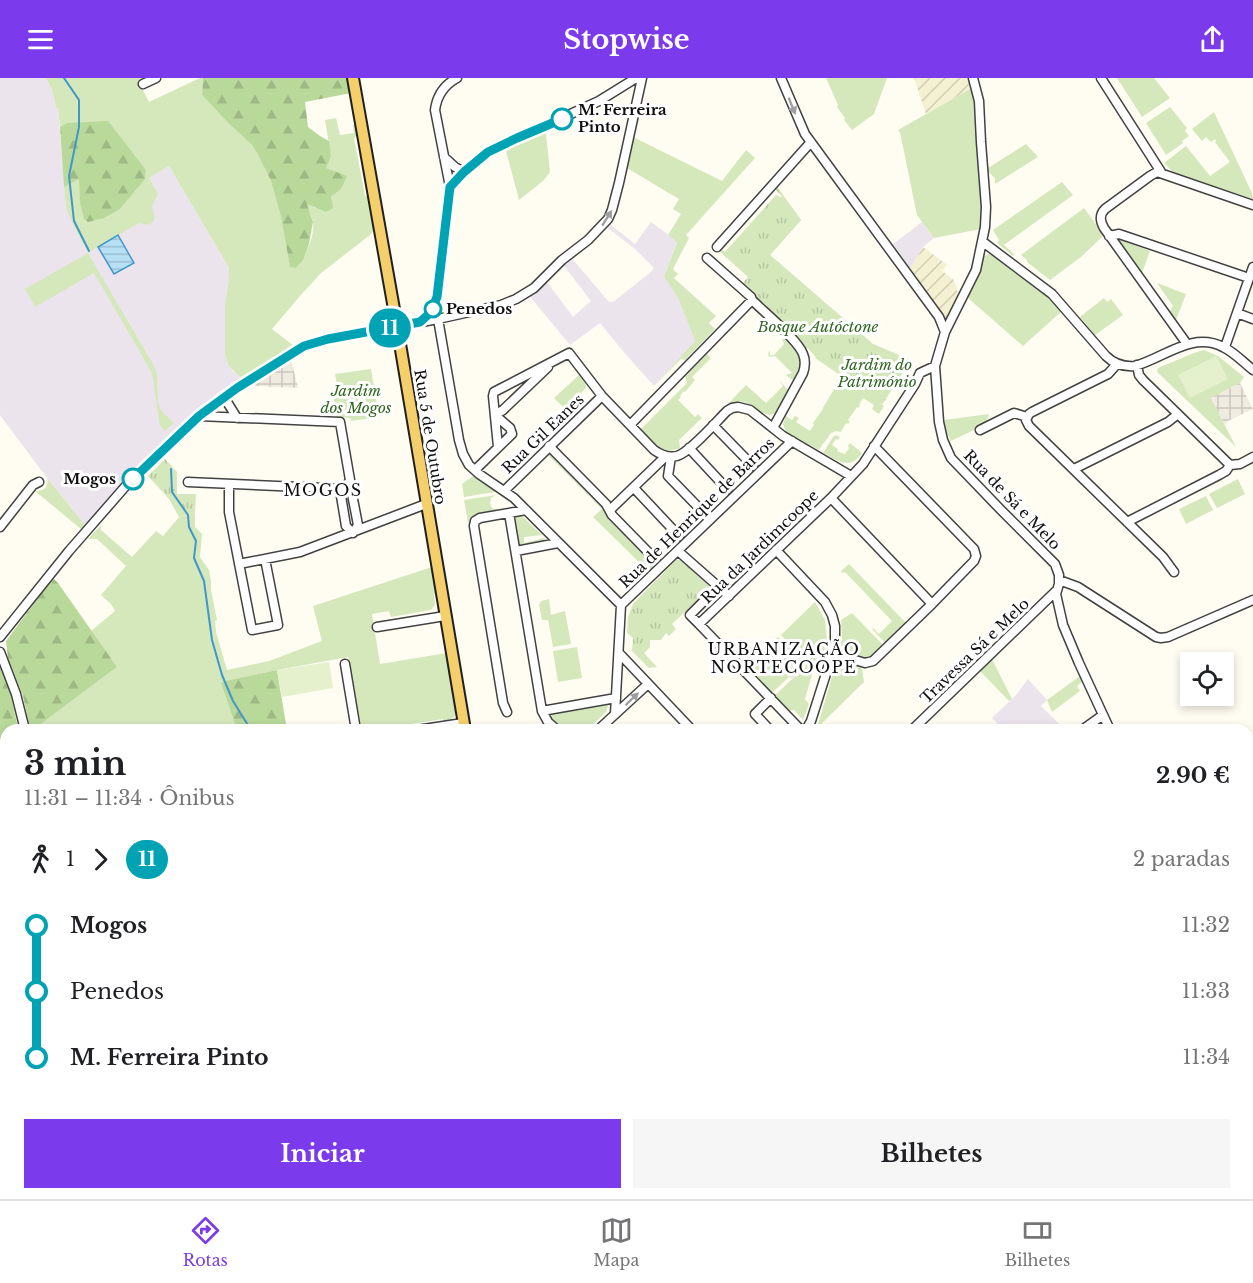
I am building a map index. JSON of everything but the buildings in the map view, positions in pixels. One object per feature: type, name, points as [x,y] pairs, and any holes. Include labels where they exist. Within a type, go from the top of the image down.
[{"type":"main road","name":"Rua 5 de Outubro","points":[[353,78],[463,724]]},
{"type":"street","points":[[143,84],[156,78]]},
{"type":"street","points":[[420,322],[430,313],[437,297],[450,187],[435,113],[436,102],[445,86],[457,78]]},
{"type":"street","points":[[450,187],[488,152],[599,101],[636,78]]},
{"type":"street","points":[[0,637],[69,551],[131,480],[195,419],[237,388],[304,346],[328,339],[501,305],[534,288],[564,258],[594,235],[608,219],[624,164],[642,78]]},
{"type":"street","points":[[781,78],[804,134],[939,317],[945,332]]},
{"type":"street","name":"Rua de Sá e Melo","points":[[973,78],[980,101],[985,227],[976,270],[945,332],[935,366],[939,422],[949,455],[987,497],[1055,564],[1059,571],[1059,580]]},
{"type":"street","points":[[1101,78],[1161,172]]},
{"type":"street","points":[[717,247],[811,142]]},
{"type":"street","points":[[444,158],[464,172]]},
{"type":"street","points":[[1187,344],[1109,236],[1101,221],[1103,212],[1154,173],[1161,172],[1253,205]]},
{"type":"street","points":[[1109,236],[1119,234],[1249,278]]},
{"type":"street","points":[[982,242],[1052,294],[1106,356],[1117,364],[1137,366],[1187,344],[1206,341],[1225,347],[1253,370]]},
{"type":"street","points":[[707,258],[751,297],[803,354],[805,360],[803,374],[773,428]]},
{"type":"street","points":[[1225,347],[1253,267]]},
{"type":"street","points":[[630,425],[752,300]]},
{"type":"street","points":[[1237,313],[1253,319]]},
{"type":"street","points":[[438,319],[461,449],[466,460],[474,470],[514,498],[621,605],[615,714]]},
{"type":"street","points":[[498,447],[494,391],[569,353],[602,396],[654,450],[667,457]]},
{"type":"street","points":[[495,415],[555,360]]},
{"type":"street","points":[[1117,364],[1108,374],[1032,412],[1026,420],[1029,426],[1163,557],[1174,572]]},
{"type":"street","name":"Rua da Jardimcoope","points":[[718,586],[690,615],[699,624],[831,498],[863,464],[920,373],[935,366]]},
{"type":"street","points":[[1137,366],[1140,376],[1230,465]]},
{"type":"street","name":"Rua Gil Eanes","points":[[504,491],[602,396]]},
{"type":"street","points":[[224,397],[237,418]]},
{"type":"street","points":[[609,510],[667,457],[678,455],[689,448],[731,409],[742,407],[750,410],[792,441],[851,476]]},
{"type":"street","points":[[980,430],[1014,413],[1027,417]]},
{"type":"street","points":[[1074,470],[1168,422],[1178,414]]},
{"type":"street","points":[[474,470],[511,434],[510,428],[495,415]]},
{"type":"street","points":[[195,419],[237,418],[340,422],[350,480],[346,489]]},
{"type":"street","points":[[713,425],[753,466]]},
{"type":"street","name":"Rua de Henrique de Barros","points":[[621,605],[792,441]]},
{"type":"street","points":[[549,446],[606,504],[612,515],[655,559]]},
{"type":"street","points":[[832,653],[862,662],[872,662],[932,604],[974,561],[976,556],[974,549],[874,446]]},
{"type":"street","points":[[689,448],[727,489]]},
{"type":"street","points":[[667,457],[668,476],[704,513]]},
{"type":"street","points":[[1230,465],[1240,464],[1253,458]]},
{"type":"street","points":[[1127,522],[1219,475],[1230,465]]},
{"type":"street","points":[[0,527],[33,486],[39,482]]},
{"type":"street","points":[[188,482],[346,489],[352,494],[358,525],[353,532]]},
{"type":"street","points":[[229,484],[228,512],[252,630],[278,625],[265,559]]},
{"type":"street","points":[[634,488],[679,536]]},
{"type":"street","points":[[831,498],[932,604]]},
{"type":"street","points":[[239,564],[300,552],[426,504]]},
{"type":"street","points":[[507,712],[503,703],[474,526],[478,518],[526,510]]},
{"type":"street","points":[[509,513],[542,711],[550,724]]},
{"type":"street","points":[[516,551],[558,543]]},
{"type":"street","points":[[776,550],[823,599],[830,610],[835,630],[832,653],[809,724]]},
{"type":"street","points":[[678,551],[729,596]]},
{"type":"street","points":[[1107,724],[1066,634],[1056,591],[1059,580],[1078,587],[1137,626],[1161,638],[1253,600]]},
{"type":"street","name":"Travessa Sá e Melo","points":[[918,724],[1056,591]]},
{"type":"street","points":[[376,627],[445,616]]},
{"type":"street","points":[[699,624],[771,698],[790,724]]},
{"type":"street","points":[[0,652],[16,693],[24,724]]},
{"type":"street","points":[[618,653],[686,724]]},
{"type":"street","points":[[345,664],[355,724]]},
{"type":"street","points":[[604,724],[648,684]]},
{"type":"street","points":[[542,711],[616,698]]},
{"type":"street","points":[[764,724],[755,714],[771,698]]},
{"type":"street","points":[[1090,724],[1103,715]]},
{"type":"shaded area","points":[[0,78],[46,78],[52,90],[56,108],[58,107],[66,208],[88,253],[139,222],[147,225],[155,218],[152,211],[149,178],[169,166],[229,268],[225,304],[225,355],[232,370],[244,382],[198,415],[88,529],[0,415]]},
{"type":"shaded area","points":[[914,78],[969,78],[972,88],[926,114]]},
{"type":"shaded area","points":[[606,221],[635,244],[651,222],[677,241],[664,277],[678,298],[695,341],[654,386],[600,323],[570,345],[527,293],[544,278],[573,317],[591,301],[561,262],[569,255],[609,302],[613,302],[651,272],[654,268],[635,249],[604,225]]},
{"type":"shaded area","points":[[922,222],[934,238],[923,247],[910,270],[889,247]]},
{"type":"shaded area","points":[[923,247],[947,265],[942,271],[953,279],[957,288],[958,299],[948,319],[944,319],[910,270]]},
{"type":"shaded area","points":[[291,359],[298,388],[251,385]]},
{"type":"shaded area","points":[[1240,383],[1253,409],[1228,421],[1225,425],[1211,398]]},
{"type":"shaded area","points":[[789,644],[808,664],[792,680],[773,660]]},
{"type":"shaded area","points":[[1028,679],[1047,700],[1041,706],[1059,724],[998,724],[992,718],[1016,695]]},
{"type":"green space","points":[[46,78],[141,78],[139,82],[149,102],[203,78],[202,95],[252,145],[271,181],[281,217],[290,266],[296,268],[306,253],[313,228],[312,217],[306,203],[315,208],[326,201],[337,192],[346,176],[325,168],[331,156],[325,120],[336,118],[340,135],[354,133],[353,125],[357,125],[358,135],[354,138],[365,196],[370,196],[375,229],[321,273],[272,329],[294,346],[241,378],[229,366],[225,355],[225,304],[229,268],[169,166],[149,178],[158,194],[152,206],[155,218],[152,223],[147,225],[139,223],[88,253],[66,208],[64,187],[79,178],[120,209],[145,178],[146,170],[102,123],[67,123],[60,127],[58,108],[56,108],[52,90]]},
{"type":"green space","points":[[203,78],[348,78],[351,93],[305,102],[308,127],[329,141],[331,156],[326,168],[347,176],[341,189],[331,197],[333,208],[326,212],[307,204],[313,222],[309,244],[303,260],[296,268],[290,267],[281,217],[271,181],[252,145],[202,95]]},
{"type":"green space","points":[[826,78],[887,78],[874,114],[852,130],[837,107]]},
{"type":"green space","points":[[1117,78],[1154,78],[1170,98],[1142,117]]},
{"type":"green space","points":[[972,88],[981,184],[981,229],[934,238],[917,215],[898,130]]},
{"type":"green space","points":[[1170,107],[1187,128],[1185,131],[1189,136],[1166,155],[1146,123]]},
{"type":"green space","points":[[1214,112],[1253,199],[1178,174],[1164,163],[1186,146],[1210,176],[1230,162],[1215,139],[1211,142],[1206,137],[1202,141],[1192,129]]},
{"type":"green space","points":[[108,121],[146,170],[145,179],[120,209],[104,218],[88,222],[84,219],[80,203],[79,179],[64,187],[60,127],[67,123]]},
{"type":"green space","points":[[545,132],[550,172],[543,181],[519,200],[505,147]]},
{"type":"green space","points":[[633,137],[722,181],[746,150],[755,158],[686,235],[689,238],[673,269],[678,274],[674,278],[716,316],[709,323],[715,329],[685,360],[681,359],[654,386],[695,341],[678,298],[664,277],[677,242],[668,235],[681,214],[673,209],[679,199],[627,168]]},
{"type":"green space","points":[[1026,144],[1038,157],[995,184],[995,178],[988,172],[988,168]]},
{"type":"green space","points":[[1062,182],[1073,195],[1004,245],[1014,254],[1013,256],[997,243],[999,240],[993,230]]},
{"type":"green space","name":"Bosque Autóctone","points":[[777,187],[801,220],[770,255],[872,343],[842,377],[884,406],[879,414],[872,409],[874,405],[863,398],[860,406],[848,420],[850,422],[846,423],[841,432],[831,433],[819,450],[786,432],[783,424],[786,416],[792,420],[795,416],[799,418],[796,422],[810,431],[834,389],[836,390],[840,384],[837,381],[839,377],[837,373],[815,358],[806,348],[764,275],[778,199],[782,196],[775,189]]},
{"type":"green space","points":[[777,187],[801,220],[770,255],[871,343],[911,360],[882,405],[842,377],[846,372],[821,351],[816,357],[806,348],[742,284],[748,277],[718,250],[720,248],[725,252],[775,196],[780,197],[779,200],[782,196],[775,189]]},
{"type":"green space","points":[[1084,208],[1104,235],[1081,257],[1050,280],[1021,255]]},
{"type":"green space","points":[[1120,240],[1150,251],[1142,273],[1119,242]]},
{"type":"green space","points":[[88,253],[154,366],[157,374],[158,403],[161,410],[174,423],[165,431],[160,426],[152,373],[94,273],[35,307],[25,289]]},
{"type":"green space","points":[[989,254],[994,255],[1050,298],[1062,311],[1023,346],[968,298],[979,274],[983,257]]},
{"type":"green space","points":[[1157,283],[1186,294],[1176,320],[1170,311],[1173,306]]},
{"type":"green space","points":[[1104,298],[1107,302],[1111,299],[1123,315],[1095,335],[1080,317]]},
{"type":"green space","points":[[783,337],[797,351],[801,362],[794,380],[786,375],[792,373],[775,356],[769,357],[768,354],[770,350],[770,355],[774,355],[784,344]]},
{"type":"green space","points":[[1204,350],[1218,356],[1244,377],[1240,383],[1211,398],[1236,447],[1157,372],[1158,368]]},
{"type":"green space","points":[[707,354],[711,358],[692,377],[695,380],[678,400],[695,417],[698,414],[702,418],[679,440],[680,448],[663,449],[641,429],[687,383],[685,377]]},
{"type":"green space","points":[[1216,356],[1228,379],[1190,398],[1178,375]]},
{"type":"green space","name":"Jardim dos Mogos","points":[[371,369],[379,417],[351,421],[350,418],[337,417],[332,389],[338,389],[335,374]]},
{"type":"green space","points":[[579,375],[586,388],[565,409],[554,398]]},
{"type":"green space","points":[[779,380],[788,390],[776,413],[770,415],[742,402],[726,406],[746,385],[766,403],[783,386]]},
{"type":"green space","points":[[989,414],[986,424],[951,441],[944,420]]},
{"type":"green space","points":[[836,435],[840,437],[832,445],[838,449],[837,451],[845,454],[850,443],[862,453],[853,462],[844,463],[823,453]]},
{"type":"green space","points":[[550,454],[657,564],[649,572],[593,517],[602,509],[548,455]]},
{"type":"green space","points":[[165,459],[177,472],[177,494],[196,494],[195,513],[179,517],[169,499],[148,476]]},
{"type":"green space","points":[[473,476],[495,492],[464,497],[462,484]]},
{"type":"green space","points":[[47,478],[85,525],[81,529],[35,491],[45,488]]},
{"type":"green space","points":[[1238,479],[1245,494],[1217,508],[1209,494]]},
{"type":"green space","points":[[496,495],[491,498],[490,504],[497,510],[475,516],[469,528],[464,500]]},
{"type":"green space","points":[[1206,496],[1213,510],[1186,524],[1179,509]]},
{"type":"green space","points":[[195,513],[195,527],[202,534],[200,557],[209,570],[217,620],[215,621],[216,632],[227,670],[269,661],[322,641],[313,606],[432,567],[437,592],[434,594],[435,605],[431,610],[391,617],[389,611],[372,614],[380,664],[447,653],[456,709],[454,716],[444,721],[443,719],[411,724],[361,724],[348,657],[221,683],[235,724],[41,724],[117,667],[91,631],[115,611],[101,595],[126,566],[97,539],[88,539],[101,525],[101,530],[132,557],[156,531],[163,536],[179,517]]},
{"type":"green space","points":[[521,515],[542,535],[524,537],[524,543],[544,538],[546,542],[518,547],[513,517]]},
{"type":"green space","points":[[676,560],[681,560],[708,585],[709,589],[672,624],[676,629],[669,636],[666,633],[661,640],[650,640],[650,647],[644,653],[657,667],[649,668],[632,651],[633,638],[627,633],[628,617],[633,604]]},
{"type":"green space","points":[[849,564],[907,624],[886,644],[872,629],[879,634],[892,621],[845,572],[842,573],[841,571]]},
{"type":"green space","points":[[53,578],[117,667],[41,724],[29,724],[23,696],[8,658],[6,641]]},
{"type":"green space","points":[[549,599],[551,615],[565,611],[571,644],[553,647],[548,620],[542,620],[539,605],[541,601]]},
{"type":"green space","points":[[815,602],[825,620],[827,640],[805,660],[781,635]]},
{"type":"green space","points":[[852,613],[884,646],[872,657],[866,659],[839,651],[842,637],[841,620]]},
{"type":"green space","points":[[778,637],[787,646],[773,660],[789,677],[770,695],[745,669]]},
{"type":"green space","points":[[826,643],[824,654],[817,657],[805,699],[809,704],[803,720],[794,710],[785,711],[772,698],[808,664],[807,662]]},
{"type":"green space","points":[[577,647],[582,678],[558,682],[553,651]]},
{"type":"green space","points":[[992,659],[1012,699],[1009,701],[980,671]]},
{"type":"green space","points":[[838,661],[860,666],[864,682],[821,724],[818,724]]},
{"type":"green space","points":[[329,662],[333,688],[282,697],[277,670]]},
{"type":"green space","points":[[0,666],[11,695],[17,724],[0,724]]},
{"type":"green space","points":[[277,670],[286,724],[235,724],[221,683]]},
{"type":"green space","points":[[1080,676],[1082,682],[1077,686],[1080,691],[1052,712],[1047,700]]},
{"type":"green space","points":[[606,703],[608,706],[606,712],[593,724],[556,724],[550,718],[549,713]]},
{"type":"water","points":[[118,235],[134,263],[114,274],[98,247]]},
{"type":"waterway","points":[[64,78],[79,100],[79,127],[69,176],[74,221],[89,251]]},
{"type":"waterway","points":[[171,469],[172,492],[188,515],[189,527],[196,541],[194,558],[204,581],[212,640],[222,675],[233,701],[247,724]]},
{"type":"bus line","name":"11","points":[[133,479],[199,416],[237,388],[304,346],[328,339],[420,322],[428,316],[438,291],[450,187],[488,152],[562,119]]},
{"type":"place","name":"M. Ferreira Pinto","points":[[562,119]]},
{"type":"place","name":"Penedos","points":[[433,309]]},
{"type":"place","name":"Mogos","points":[[133,479]]},
{"type":"district","name":"MOGOS","points":[[323,490]]},
{"type":"district","name":"URBANIZAÇÃO NORTECOOPE","points":[[784,658]]},
{"type":"park label","name":"Jardim do Património","points":[[877,374]]}]
